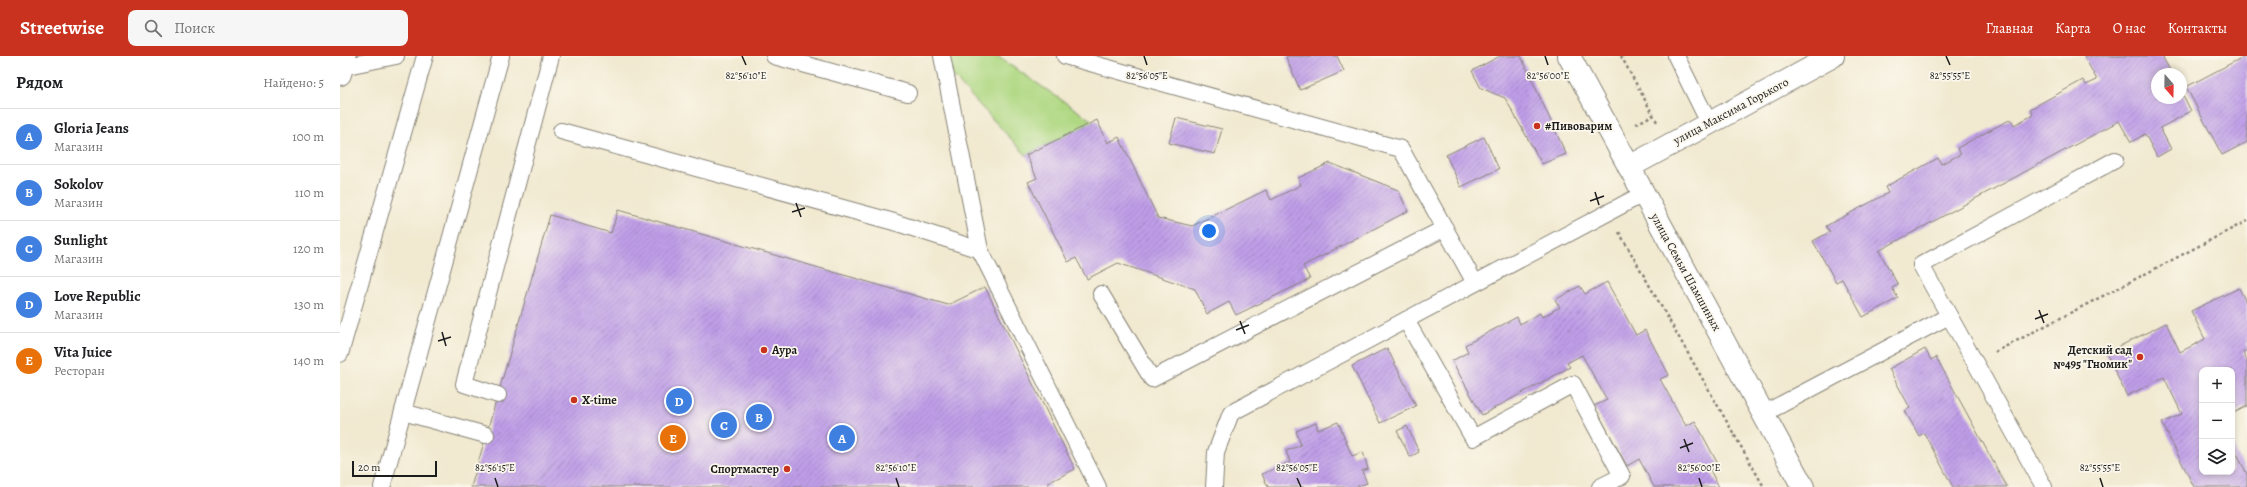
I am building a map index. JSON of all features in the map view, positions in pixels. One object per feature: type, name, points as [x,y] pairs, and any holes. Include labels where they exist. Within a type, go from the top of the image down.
[{"type":"street","name":"улица Семьи Шамшиных","points":[[1568,56],[1803,487]]},
{"type":"street","name":"улица Максима Горького","points":[[1629,167],[1833,56]]},
{"type":"lane","points":[[342,66],[396,56]]},
{"type":"lane","points":[[340,354],[425,56]]},
{"type":"lane","points":[[382,487],[501,56]]},
{"type":"lane","points":[[498,395],[464,384],[551,56]]},
{"type":"lane","points":[[774,56],[908,93]]},
{"type":"lane","points":[[942,56],[980,250],[1098,487]]},
{"type":"lane","points":[[1065,56],[1401,149],[1475,283]]},
{"type":"lane","points":[[1676,56],[1709,123]]},
{"type":"lane","points":[[561,131],[894,222],[980,250]]},
{"type":"lane","points":[[2044,487],[1921,265],[2115,160]]},
{"type":"lane","points":[[1214,487],[1216,452],[1230,413],[1643,194]]},
{"type":"lane","points":[[1101,294],[1152,379],[1444,228]]},
{"type":"lane","points":[[1763,414],[1949,316]]},
{"type":"lane","points":[[1406,320],[1473,438],[1573,384],[1622,476],[1600,487]]},
{"type":"lane","points":[[403,412],[486,435]]},
{"type":"path","points":[[1621,56],[1669,145]]},
{"type":"path","points":[[1608,212],[1764,487]]},
{"type":"path","points":[[1975,363],[2247,221]]},
{"type":"green space","points":[[934,56],[997,56],[1094,122],[1026,155]]},
{"type":"building","points":[[1337,56],[1344,71],[1300,90],[1286,57]]},
{"type":"building","name":"#Пивоварим","points":[[1500,56],[1521,56],[1566,154],[1542,164],[1505,98],[1481,88],[1472,71]]},
{"type":"building","points":[[2084,56],[2162,56],[2169,68],[2151,68],[2151,104],[2187,103],[2191,111],[2160,128],[2171,149],[2157,157],[2145,134],[2131,142],[2119,121],[1884,248],[1879,251],[1898,285],[1892,288],[1898,298],[1863,317],[1842,279],[1836,282],[1813,241],[1830,232],[1826,226],[1888,193],[1885,187],[1938,158],[1941,164],[1961,154],[1957,148],[2011,119],[2014,125],[2033,115],[2030,109],[2083,80],[2086,85],[2097,80]]},
{"type":"building","points":[[2247,56],[2247,142],[2222,155],[2187,86]]},
{"type":"building","points":[[1176,118],[1222,129],[1215,154],[1169,143]]},
{"type":"building","points":[[1097,120],[1108,143],[1119,137],[1158,218],[1192,226],[1266,190],[1271,200],[1301,185],[1298,178],[1330,163],[1398,190],[1408,211],[1303,266],[1310,279],[1236,315],[1229,302],[1207,314],[1195,289],[1118,263],[1087,279],[1076,258],[1068,262],[1028,182],[1037,178],[1026,155]]},
{"type":"building","points":[[1484,137],[1499,169],[1461,187],[1446,155]]},
{"type":"building","name":"Аура","points":[[618,210],[948,305],[985,287],[1075,469],[1048,483],[1050,487],[471,487],[550,215],[611,233]]},
{"type":"building","points":[[1607,282],[1636,335],[1645,330],[1669,375],[1660,379],[1686,426],[1695,421],[1719,466],[1710,470],[1719,487],[1654,487],[1639,459],[1627,466],[1594,406],[1607,400],[1582,355],[1567,363],[1570,367],[1482,415],[1452,361],[1468,352],[1465,345],[1517,317],[1520,324],[1540,313],[1542,317],[1560,307],[1555,300],[1580,286],[1585,294]]},
{"type":"building","points":[[2239,288],[2247,304],[2247,350],[2243,352],[2247,360],[2247,406],[2235,412],[2235,367],[2199,367],[2199,475],[2235,475],[2235,450],[2247,474],[2247,487],[2194,487],[2162,423],[2182,414],[2164,377],[2127,396],[2106,353],[2166,323],[2180,352],[2205,339],[2191,311]]},
{"type":"building","points":[[1387,348],[1416,406],[1380,423],[1352,366]]},
{"type":"building","points":[[1925,349],[1931,360],[1936,357],[2007,487],[1953,487],[1924,433],[1919,436],[1905,411],[1910,408],[1889,369]]},
{"type":"building","points":[[1338,422],[1352,456],[1363,452],[1368,469],[1362,471],[1367,483],[1355,487],[1268,487],[1262,474],[1290,462],[1286,451],[1301,445],[1296,431],[1316,423],[1318,430]]},
{"type":"building","points":[[1407,426],[1419,452],[1410,457],[1397,431]]},
{"type":"place","name":"#Пивоварим","points":[[1537,126]]},
{"type":"place","name":"Аура","points":[[764,350]]},
{"type":"place","name":"Детский сад №495 \"Гномик\"","points":[[2140,357]]},
{"type":"place","name":"X-time","points":[[574,400]]},
{"type":"place","name":"Love Republic","points":[[679,401]]},
{"type":"place","name":"Sokolov","points":[[759,417]]},
{"type":"place","name":"Sunlight","points":[[724,425]]},
{"type":"place","name":"Vita Juice","points":[[673,438]]},
{"type":"place","name":"Gloria Jeans","points":[[842,438]]},
{"type":"place","name":"Спортмастер","points":[[787,469]]}]
